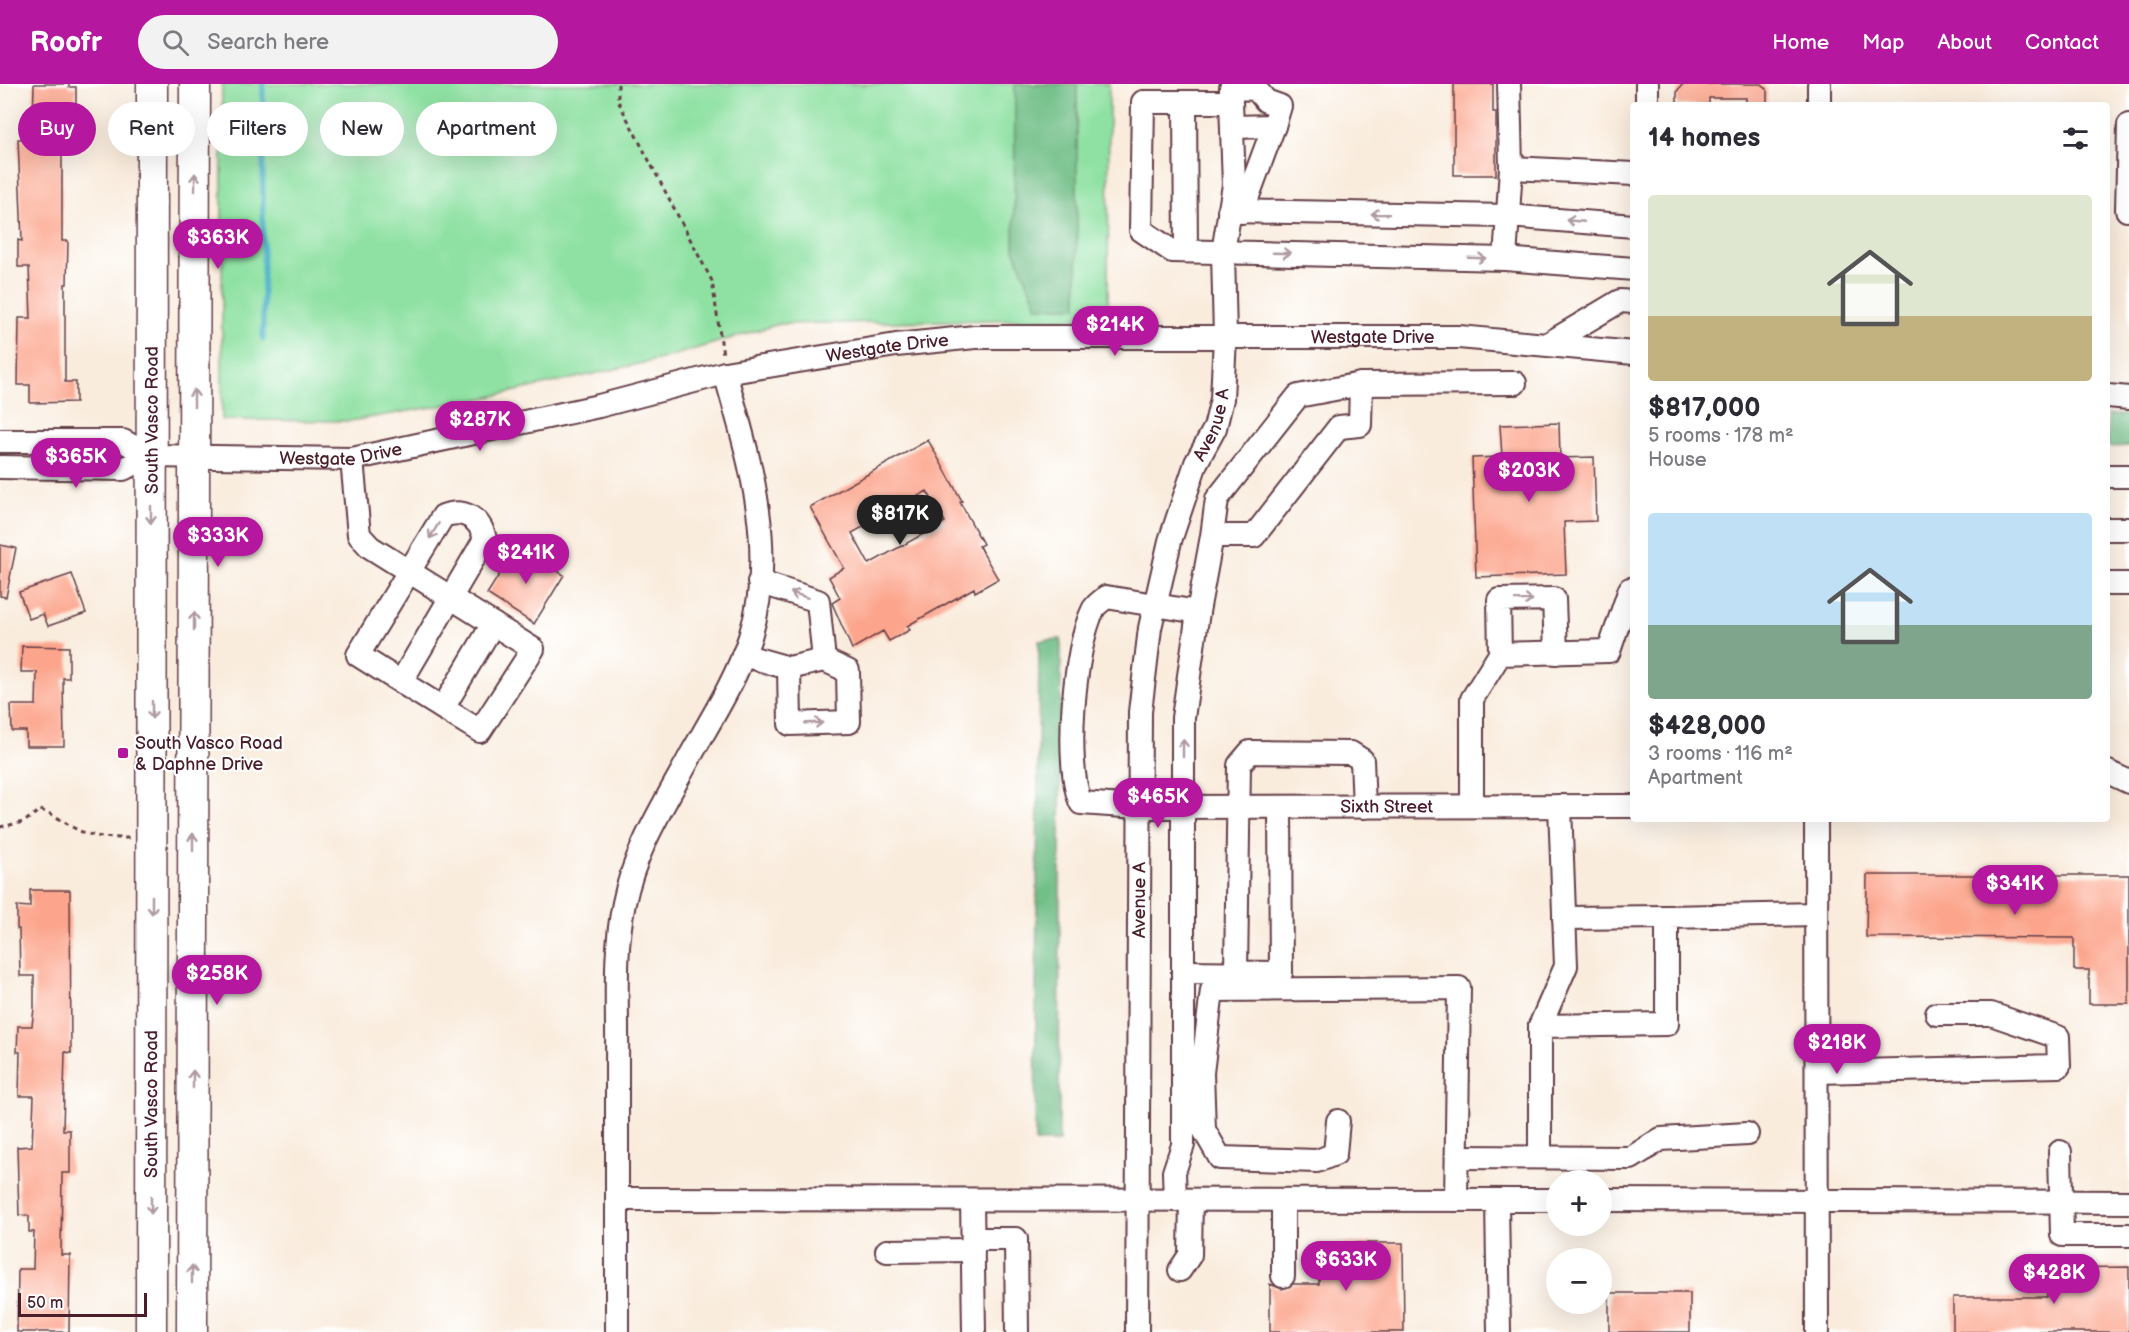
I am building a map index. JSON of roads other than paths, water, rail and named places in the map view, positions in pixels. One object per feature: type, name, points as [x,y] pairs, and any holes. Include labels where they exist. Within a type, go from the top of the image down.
[{"type":"main road","name":"South Vasco Road","points":[[151,1332],[152,84]]},
{"type":"main road","points":[[192,1332],[195,84]]},
{"type":"street","points":[[1505,259],[1511,168],[1509,84]]},
{"type":"street","points":[[1647,84],[1647,102]]},
{"type":"street","points":[[1819,84],[1819,102]]},
{"type":"street","points":[[1236,212],[1274,126],[1280,106],[1266,102],[1256,89],[1231,91],[1185,102],[1143,102],[1141,230],[1172,251],[1505,259],[1630,269]]},
{"type":"street","points":[[1231,91],[1236,212]]},
{"type":"street","points":[[1185,102],[1186,251]]},
{"type":"street","points":[[2129,125],[2127,210],[2129,209]]},
{"type":"street","points":[[1232,126],[1274,126]]},
{"type":"street","points":[[1511,168],[1630,174]]},
{"type":"street","points":[[1236,212],[1508,216],[1630,226]]},
{"type":"street","name":"Avenue A","points":[[1137,1332],[1137,807],[1140,712],[1155,607],[1170,542],[1196,463],[1215,428],[1222,399],[1225,337],[1223,252],[1236,212]]},
{"type":"street","points":[[1548,344],[1620,301],[1630,302]]},
{"type":"street","name":"Westgate Drive","points":[[151,456],[352,459],[599,406],[725,373],[896,345],[975,337],[1459,337],[1630,353]]},
{"type":"street","points":[[617,1332],[618,970],[623,905],[642,845],[734,677],[750,636],[759,582],[759,515],[749,459],[725,373]]},
{"type":"street","points":[[1180,1270],[1190,1255],[1183,1200],[1174,1172],[1183,1145],[1183,718],[1217,499],[1298,396],[1361,384],[1515,383]]},
{"type":"street","points":[[1212,536],[1254,536],[1339,427],[1360,425],[1361,384]]},
{"type":"street","points":[[2110,396],[2129,398]]},
{"type":"street","points":[[0,441],[123,441],[151,456]]},
{"type":"street","points":[[0,467],[123,469],[151,456]]},
{"type":"street","points":[[352,459],[359,536],[370,547],[410,571],[452,598],[533,649],[480,731],[358,656],[410,571],[443,516],[462,513],[471,516],[478,522],[485,539],[452,598],[401,682]]},
{"type":"street","points":[[2110,476],[2129,476]]},
{"type":"street","points":[[2110,529],[2129,529]]},
{"type":"street","points":[[759,582],[819,601],[824,660]]},
{"type":"street","points":[[2110,584],[2129,584]]},
{"type":"street","points":[[1500,654],[1609,651],[1630,589]]},
{"type":"street","name":"Sixth Street","points":[[1155,607],[1106,597],[1093,608],[1081,649],[1074,707],[1075,790],[1081,803],[1137,807],[1630,806]]},
{"type":"street","points":[[1472,806],[1472,699],[1500,654],[1499,600],[1554,599],[1556,652]]},
{"type":"street","points":[[1155,607],[1198,612]]},
{"type":"street","points":[[442,708],[493,624]]},
{"type":"street","points":[[743,655],[789,668],[824,660],[848,671],[849,722],[790,724],[789,668]]},
{"type":"street","points":[[1236,972],[1239,765],[1250,752],[1351,753],[1362,760],[1364,807]]},
{"type":"street","points":[[2110,773],[2129,782]]},
{"type":"street","points":[[1540,1157],[1540,1026],[1566,966],[1560,806]]},
{"type":"street","points":[[1183,972],[1281,973],[1280,807]]},
{"type":"street","points":[[1816,822],[1817,1332]]},
{"type":"street","points":[[1564,918],[1816,914]]},
{"type":"street","points":[[1540,1026],[1667,1024],[1667,917]]},
{"type":"street","points":[[1338,1121],[1335,1154],[1317,1161],[1220,1158],[1204,1130],[1202,1073],[1212,990],[1459,988],[1456,1200]]},
{"type":"street","points":[[1817,1072],[2059,1066],[2058,1037],[1991,1014],[1937,1014]]},
{"type":"street","points":[[1457,1157],[1630,1158],[1661,1139],[1746,1134]]},
{"type":"street","points":[[2060,1152],[2062,1235],[2129,1235]]},
{"type":"street","points":[[617,1199],[1546,1200]]},
{"type":"street","points":[[972,1200],[974,1332]]},
{"type":"street","points":[[1283,1200],[1283,1276]]},
{"type":"street","points":[[1497,1200],[1499,1332]]},
{"type":"street","points":[[1612,1200],[2129,1202]]},
{"type":"street","points":[[887,1251],[973,1245],[1016,1239],[1017,1332]]},
{"type":"waterway","points":[[263,84],[263,339]]},
{"type":"place","name":"South Vasco Road & Daphne Drive","points":[[123,753]]}]
